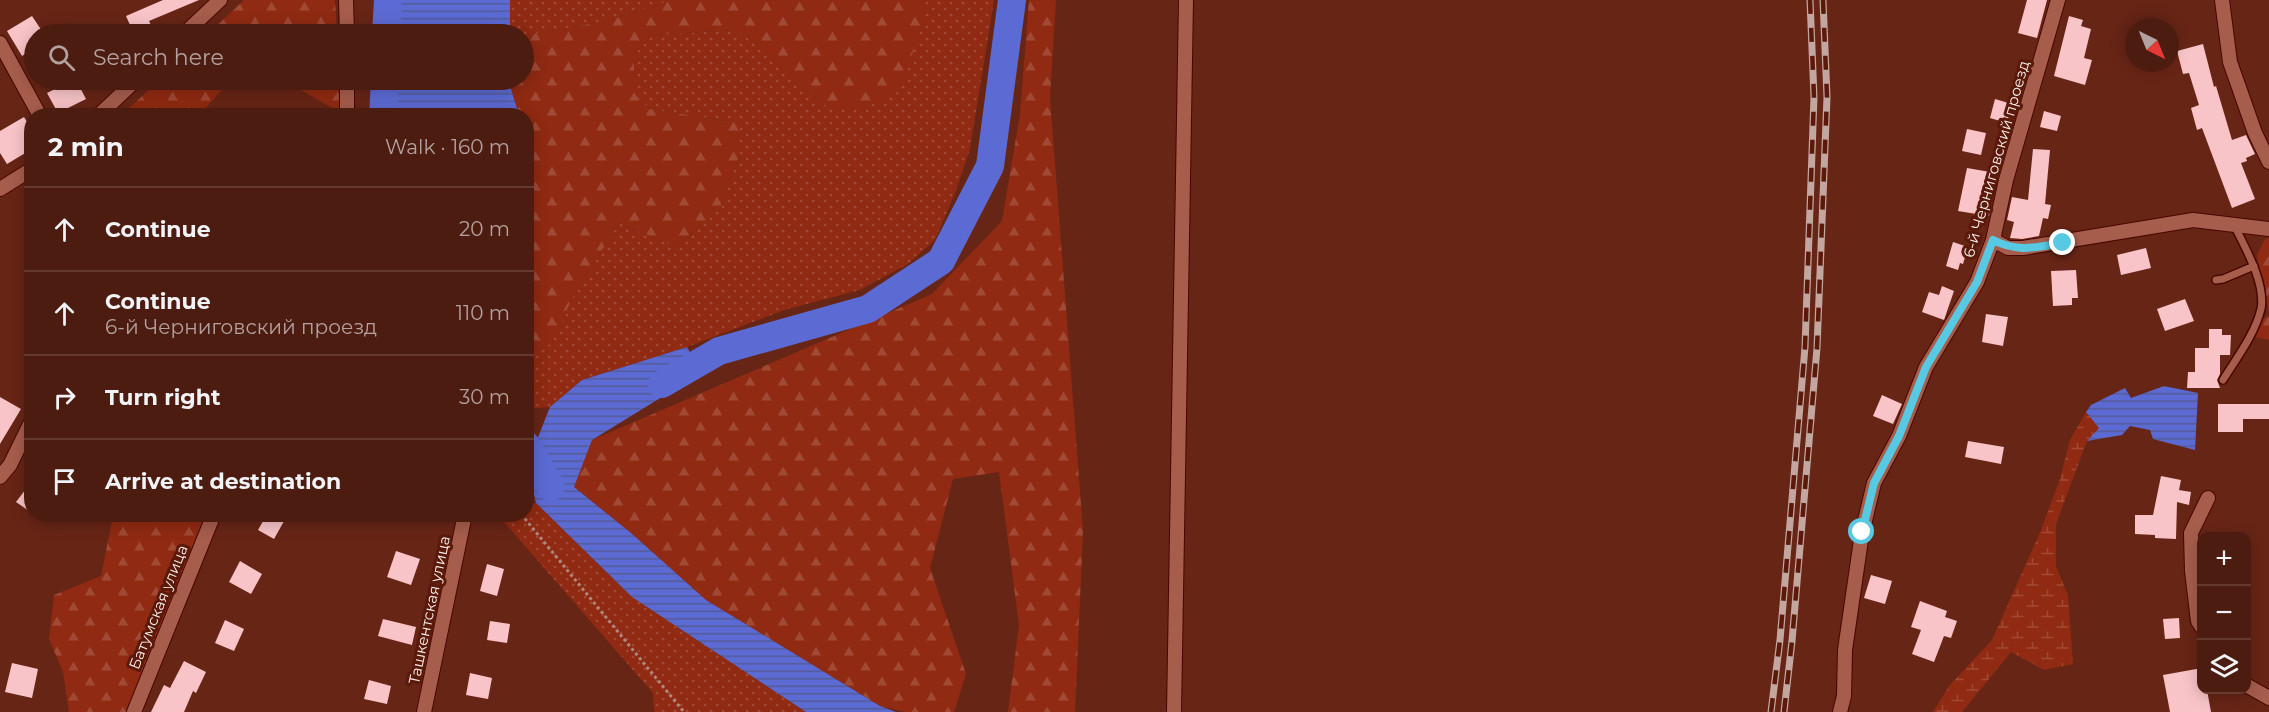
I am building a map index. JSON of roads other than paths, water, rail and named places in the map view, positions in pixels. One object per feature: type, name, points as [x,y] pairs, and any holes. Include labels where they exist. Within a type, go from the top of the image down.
[{"type":"street","points":[[195,24],[220,0]]},
{"type":"street","points":[[346,0],[347,24]]},
{"type":"street","points":[[1174,712],[1186,0]]},
{"type":"street","name":"6-й Черниговский проезд","points":[[1840,712],[1844,696],[1845,650],[1862,532],[1874,483],[1899,436],[1926,367],[1977,282],[1993,240],[2006,180],[2058,0]]},
{"type":"street","points":[[2222,0],[2230,62],[2255,133],[2269,162]]},
{"type":"street","points":[[0,43],[24,87]]},
{"type":"street","points":[[26,90],[36,108]]},
{"type":"street","points":[[106,108],[125,90]]},
{"type":"street","points":[[347,90],[347,108]]},
{"type":"street","points":[[0,189],[24,174]]},
{"type":"street","points":[[1993,240],[2008,248],[2023,248],[2193,220],[2269,229]]},
{"type":"street","points":[[0,477],[10,465],[24,436]]},
{"type":"street","points":[[2197,613],[2192,571],[2191,533],[2208,498]]},
{"type":"street","name":"Батумская улица","points":[[134,712],[211,522]]},
{"type":"street","name":"Ташкентская улица","points":[[424,712],[463,522]]},
{"type":"street","points":[[2251,687],[2269,698]]},
{"type":"lane","points":[[2223,380],[2240,353],[2261,308],[2260,291],[2254,266],[2234,225]]},
{"type":"lane","points":[[2216,280],[2254,266]]},
{"type":"water","points":[[388,0],[510,0],[510,24],[387,24]]},
{"type":"water","points":[[384,90],[511,90],[517,108],[383,108]]},
{"type":"water","points":[[687,347],[701,373],[592,440],[574,487],[631,533],[706,600],[880,706],[896,712],[806,712],[632,597],[536,503],[534,447],[550,407],[582,380]]},
{"type":"water","points":[[2164,386],[2198,393],[2195,450],[2153,439],[2150,430],[2130,426],[2122,435],[2087,441],[2099,428],[2086,412],[2091,405],[2125,388],[2131,398]]},
{"type":"waterway","points":[[387,24],[388,0]]},
{"type":"waterway","points":[[662,384],[719,351],[868,309],[941,261],[990,166],[1012,0]]},
{"type":"waterway","points":[[383,108],[384,90]]},
{"type":"waterway","points":[[534,458],[551,487]]},
{"type":"railway","points":[[1771,712],[1780,640],[1805,347],[1814,97],[1810,0]]},
{"type":"railway","points":[[1784,712],[1817,348],[1827,97],[1823,0]]}]
